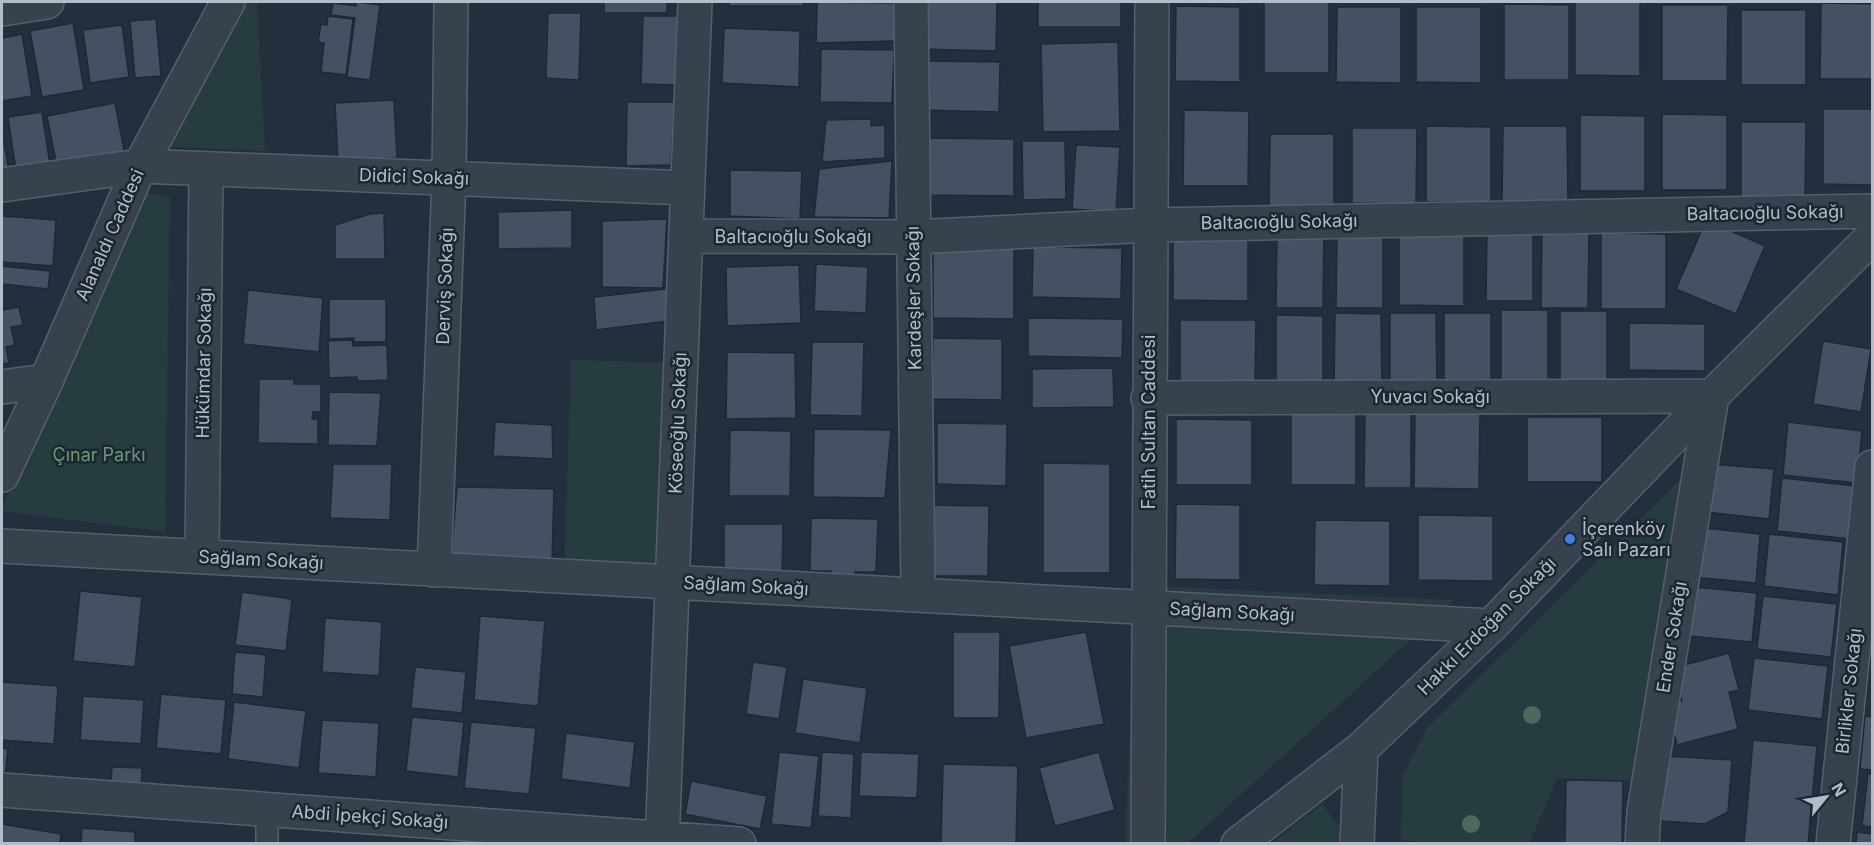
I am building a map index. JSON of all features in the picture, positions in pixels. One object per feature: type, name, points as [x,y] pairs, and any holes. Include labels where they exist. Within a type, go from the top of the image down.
[{"type":"street","points":[[2,9],[47,2]]},
{"type":"street","name":"Alanaldı Caddesi","points":[[2,475],[46,381],[140,166],[228,2]]},
{"type":"street","name":"Derviş Sokağı","points":[[434,570],[448,178],[451,2]]},
{"type":"street","name":"Köseoğlu Sokağı","points":[[662,841],[695,2]]},
{"type":"street","name":"Kardeşler Sokağı","points":[[911,2],[918,595]]},
{"type":"street","name":"Fatih Sultan Caddesi","points":[[1148,843],[1152,2]]},
{"type":"street","name":"Didici Sokağı","points":[[2,185],[140,166],[688,188]]},
{"type":"street","name":"Hükümdar Sokağı","points":[[202,557],[206,169]]},
{"type":"street","name":"Baltacıoğlu Sokağı","points":[[686,236],[913,237],[1150,225],[1872,211]]},
{"type":"street","name":"Hakkı Erdoğan Sokağı","points":[[1238,843],[1361,749],[1491,626],[1712,396],[1872,237]]},
{"type":"street","points":[[2,387],[46,381]]},
{"type":"street","name":"Yuvacı Sokağı","points":[[1149,398],[1712,396]]},
{"type":"street","name":"Ender Sokağı","points":[[1642,843],[1644,812],[1712,396]]},
{"type":"street","name":"Birlikler Sokağı","points":[[1833,843],[1872,467]]},
{"type":"street","name":"Sağlam Sokağı","points":[[2,546],[1491,626]]},
{"type":"street","points":[[1357,843],[1361,749]]},
{"type":"street","name":"Abdi İpekçi Sokağı","points":[[2,790],[662,841],[739,843]]},
{"type":"lane","points":[[267,809],[267,843]]},
{"type":"green space","points":[[242,2],[257,2],[265,151],[156,146]]},
{"type":"green space","name":"Çınar Parkı","points":[[145,193],[170,197],[165,532],[2,511],[2,507]]},
{"type":"green space","points":[[571,360],[680,363],[672,582],[564,578]]},
{"type":"green space","points":[[1682,478],[1640,781],[1557,778],[1530,843],[1444,844],[1401,840],[1402,777],[1427,728]]},
{"type":"green space","points":[[1136,585],[1454,600],[1188,843],[1125,844]]},
{"type":"green space","points":[[1322,804],[1341,829],[1340,843],[1272,843]]},
{"type":"building","points":[[356,2],[380,5],[370,80],[347,77],[355,18],[331,15],[333,3],[356,6]]},
{"type":"building","points":[[604,2],[667,2],[667,13],[604,13]]},
{"type":"building","points":[[729,2],[803,2],[803,6],[729,6]]},
{"type":"building","points":[[817,2],[896,3],[895,41],[816,43]]},
{"type":"building","points":[[923,2],[997,2],[996,51],[922,49]]},
{"type":"building","points":[[1038,2],[1121,2],[1121,27],[1038,27]]},
{"type":"building","points":[[1264,2],[1329,2],[1329,73],[1264,73]]},
{"type":"building","points":[[1575,2],[1640,2],[1640,76],[1575,75]]},
{"type":"building","points":[[1821,3],[1872,4],[1872,79],[1820,79]]},
{"type":"building","points":[[1504,4],[1569,5],[1569,80],[1504,80]]},
{"type":"building","points":[[1662,5],[1728,5],[1727,81],[1662,81]]},
{"type":"building","points":[[1176,6],[1240,7],[1240,82],[1175,81]]},
{"type":"building","points":[[1337,7],[1401,7],[1401,83],[1336,82]]},
{"type":"building","points":[[1416,7],[1481,7],[1481,83],[1416,82]]},
{"type":"building","points":[[1741,10],[1806,10],[1806,85],[1741,85]]},
{"type":"building","points":[[548,13],[581,13],[579,80],[546,78]]},
{"type":"building","points":[[328,16],[353,19],[346,75],[321,72],[324,43],[318,42],[321,24],[327,25]]},
{"type":"building","points":[[643,16],[682,16],[679,85],[641,84]]},
{"type":"building","points":[[156,19],[161,76],[135,78],[130,21]]},
{"type":"building","points":[[73,23],[84,90],[42,97],[30,31]]},
{"type":"building","points":[[122,25],[129,77],[90,83],[83,30]]},
{"type":"building","points":[[724,28],[800,31],[799,87],[722,83]]},
{"type":"building","points":[[22,34],[32,96],[2,101],[2,38]]},
{"type":"building","points":[[1118,42],[1120,131],[1043,132],[1041,44]]},
{"type":"building","points":[[821,49],[894,50],[892,103],[820,102]]},
{"type":"building","points":[[923,61],[1000,62],[999,112],[923,110]]},
{"type":"building","points":[[394,100],[397,158],[338,161],[335,103]]},
{"type":"building","points":[[627,102],[674,102],[671,165],[626,166]]},
{"type":"building","points":[[115,103],[125,155],[57,167],[47,116]]},
{"type":"building","points":[[1823,109],[1872,109],[1872,185],[1823,184]]},
{"type":"building","points":[[1184,110],[1249,111],[1248,186],[1183,186]]},
{"type":"building","points":[[42,112],[51,172],[17,177],[8,117]]},
{"type":"building","points":[[1662,114],[1727,115],[1727,190],[1662,190]]},
{"type":"building","points":[[1580,115],[1645,116],[1645,191],[1580,191]]},
{"type":"building","points":[[871,119],[871,126],[885,125],[885,158],[822,162],[826,120]]},
{"type":"building","points":[[1741,122],[1806,122],[1805,198],[1741,197]]},
{"type":"building","points":[[1426,126],[1491,127],[1491,202],[1426,202]]},
{"type":"building","points":[[1503,126],[1567,126],[1568,202],[1502,201]]},
{"type":"building","points":[[1352,128],[1417,128],[1416,204],[1352,203]]},
{"type":"building","points":[[2,130],[10,177],[2,178]]},
{"type":"building","points":[[1270,134],[1334,134],[1334,210],[1269,209]]},
{"type":"building","points":[[922,138],[1014,139],[1014,196],[922,195]]},
{"type":"building","points":[[1022,141],[1065,141],[1066,199],[1023,200]]},
{"type":"building","points":[[1076,145],[1120,147],[1116,212],[1072,209]]},
{"type":"building","points":[[892,161],[889,218],[814,217],[819,169]]},
{"type":"building","points":[[730,170],[802,171],[800,219],[730,216]]},
{"type":"building","points":[[572,210],[572,248],[498,249],[498,212]]},
{"type":"building","points":[[384,213],[385,259],[335,259],[335,225],[370,214]]},
{"type":"building","points":[[2,216],[56,220],[53,266],[2,262]]},
{"type":"building","points":[[667,219],[663,288],[602,287],[602,221]]},
{"type":"building","points":[[1706,220],[1765,246],[1736,314],[1676,289]]},
{"type":"building","points":[[1487,225],[1533,225],[1533,301],[1486,301]]},
{"type":"building","points":[[1399,230],[1464,230],[1464,306],[1399,305]]},
{"type":"building","points":[[1277,231],[1324,232],[1323,308],[1276,308]]},
{"type":"building","points":[[1337,231],[1383,231],[1383,308],[1336,308]]},
{"type":"building","points":[[1542,231],[1589,232],[1588,308],[1541,308]]},
{"type":"building","points":[[1601,233],[1666,234],[1666,309],[1601,309]]},
{"type":"building","points":[[1173,236],[1248,236],[1248,301],[1173,300]]},
{"type":"building","points":[[1033,247],[1122,248],[1121,299],[1032,297]]},
{"type":"building","points":[[933,249],[1014,249],[1014,319],[933,318]]},
{"type":"building","points":[[816,264],[868,267],[866,313],[814,311]]},
{"type":"building","points":[[799,265],[801,323],[727,326],[726,267]]},
{"type":"building","points":[[2,266],[50,271],[48,289],[2,284]]},
{"type":"building","points":[[674,288],[677,320],[596,330],[594,297]]},
{"type":"building","points":[[248,290],[323,298],[319,352],[243,344]]},
{"type":"building","points":[[329,299],[386,299],[386,342],[354,342],[354,338],[329,339]]},
{"type":"building","points":[[19,307],[23,325],[11,327],[15,345],[6,347],[9,363],[2,364],[2,310]]},
{"type":"building","points":[[1501,310],[1548,310],[1548,387],[1501,387]]},
{"type":"building","points":[[1560,311],[1607,311],[1607,388],[1560,388]]},
{"type":"building","points":[[1335,313],[1381,314],[1382,390],[1334,390]]},
{"type":"building","points":[[1390,313],[1436,313],[1437,389],[1390,389]]},
{"type":"building","points":[[1444,313],[1491,313],[1491,390],[1444,389]]},
{"type":"building","points":[[1276,315],[1323,316],[1323,392],[1276,392]]},
{"type":"building","points":[[1028,318],[1123,319],[1122,358],[1028,356]]},
{"type":"building","points":[[1180,320],[1256,320],[1255,386],[1180,385]]},
{"type":"building","points":[[1629,323],[1705,324],[1705,371],[1629,370]]},
{"type":"building","points":[[933,338],[1002,339],[1002,400],[932,399]]},
{"type":"building","points":[[352,340],[353,346],[387,345],[388,380],[358,381],[357,377],[329,378],[328,341]]},
{"type":"building","points":[[1823,341],[1871,349],[1861,412],[1813,404]]},
{"type":"building","points":[[812,342],[864,342],[862,416],[810,415]]},
{"type":"building","points":[[727,352],[795,353],[796,418],[726,419]]},
{"type":"building","points":[[1113,368],[1114,407],[1032,408],[1032,369]]},
{"type":"building","points":[[259,379],[294,379],[294,384],[321,384],[321,412],[313,412],[312,419],[318,419],[318,444],[258,443]]},
{"type":"building","points":[[329,392],[381,393],[377,446],[328,445]]},
{"type":"building","points":[[1291,409],[1356,409],[1356,485],[1291,485]]},
{"type":"building","points":[[1365,412],[1411,412],[1411,488],[1364,488]]},
{"type":"building","points":[[1415,413],[1480,413],[1479,489],[1414,488]]},
{"type":"building","points":[[1527,417],[1602,417],[1602,482],[1527,482]]},
{"type":"building","points":[[1176,419],[1252,420],[1252,485],[1176,485]]},
{"type":"building","points":[[495,422],[552,425],[553,459],[493,456]]},
{"type":"building","points":[[1788,422],[1862,431],[1857,483],[1783,475]]},
{"type":"building","points":[[937,423],[1007,424],[1006,486],[937,484]]},
{"type":"building","points":[[814,429],[891,430],[885,498],[813,497]]},
{"type":"building","points":[[730,430],[791,431],[790,496],[729,496]]},
{"type":"building","points":[[1043,463],[1110,464],[1110,573],[1043,573]]},
{"type":"building","points":[[333,464],[392,464],[390,520],[330,518]]},
{"type":"building","points":[[1710,464],[1774,469],[1769,519],[1705,512]]},
{"type":"building","points":[[1782,478],[1856,486],[1850,539],[1777,531]]},
{"type":"building","points":[[457,487],[554,489],[552,563],[451,559]]},
{"type":"building","points":[[1176,504],[1240,505],[1240,580],[1175,579]]},
{"type":"building","points":[[925,505],[989,506],[988,576],[924,576]]},
{"type":"building","points":[[1418,515],[1493,516],[1493,581],[1418,580]]},
{"type":"building","points":[[811,518],[878,519],[876,572],[855,572],[855,589],[831,588],[831,571],[810,571]]},
{"type":"building","points":[[1315,520],[1390,521],[1390,586],[1314,585]]},
{"type":"building","points":[[724,524],[783,524],[782,582],[724,582]]},
{"type":"building","points":[[1697,527],[1760,534],[1756,583],[1692,577]]},
{"type":"building","points":[[1769,534],[1843,542],[1838,595],[1764,586]]},
{"type":"building","points":[[1694,587],[1757,593],[1752,642],[1689,636]]},
{"type":"building","points":[[80,591],[142,597],[135,667],[73,661]]},
{"type":"building","points":[[242,592],[292,599],[286,651],[235,645]]},
{"type":"building","points":[[1763,596],[1837,604],[1831,657],[1757,649]]},
{"type":"building","points":[[480,616],[545,621],[538,706],[474,700]]},
{"type":"building","points":[[325,618],[382,622],[379,676],[322,672]]},
{"type":"building","points":[[953,632],[1000,632],[999,718],[953,718]]},
{"type":"building","points":[[1086,632],[1104,724],[1026,738],[1009,646]]},
{"type":"building","points":[[235,652],[266,655],[263,697],[232,694]]},
{"type":"building","points":[[1729,653],[1739,690],[1729,692],[1738,729],[1677,745],[1667,704],[1682,701],[1673,668]]},
{"type":"building","points":[[1754,658],[1828,666],[1822,719],[1748,710]]},
{"type":"building","points":[[753,662],[787,667],[779,719],[746,714]]},
{"type":"building","points":[[415,667],[466,672],[462,713],[411,708]]},
{"type":"building","points":[[803,679],[867,688],[860,743],[795,733]]},
{"type":"building","points":[[2,682],[58,686],[54,744],[2,740]]},
{"type":"building","points":[[161,694],[226,700],[221,754],[156,748]]},
{"type":"building","points":[[83,696],[144,700],[141,744],[80,740]]},
{"type":"building","points":[[234,702],[306,711],[299,768],[228,759]]},
{"type":"building","points":[[1865,716],[1872,717],[1872,770],[1860,769]]},
{"type":"building","points":[[412,717],[464,722],[458,777],[406,771]]},
{"type":"building","points":[[322,720],[379,723],[376,777],[318,773]]},
{"type":"building","points":[[471,722],[536,728],[529,794],[464,788]]},
{"type":"building","points":[[566,733],[635,742],[630,788],[561,779]]},
{"type":"building","points":[[1753,740],[1817,746],[1808,844],[1744,844]]},
{"type":"building","points":[[2,748],[8,749],[5,777],[2,777]]},
{"type":"building","points":[[779,752],[819,756],[811,828],[771,824]]},
{"type":"building","points":[[822,752],[854,754],[851,818],[818,816]]},
{"type":"building","points":[[861,752],[919,754],[917,798],[859,796]]},
{"type":"building","points":[[1099,752],[1115,810],[1055,826],[1039,768]]},
{"type":"building","points":[[1665,756],[1732,760],[1728,812],[1705,824],[1661,821]]},
{"type":"building","points":[[943,764],[1018,766],[1016,844],[941,844]]},
{"type":"building","points":[[112,767],[142,768],[141,792],[110,791]]},
{"type":"building","points":[[1868,774],[1872,774],[1872,827],[1862,826]]},
{"type":"building","points":[[1566,780],[1623,781],[1622,844],[1565,843]]},
{"type":"building","points":[[691,781],[767,796],[760,829],[685,814]]},
{"type":"building","points":[[2,824],[61,834],[60,844],[2,844]]},
{"type":"building","points":[[82,828],[135,832],[135,844],[81,844]]},
{"type":"building","points":[[1857,832],[1872,834],[1872,844],[1856,844]]},
{"type":"place","name":"İçerenköy Salı Pazarı","points":[[1570,539]]}]
